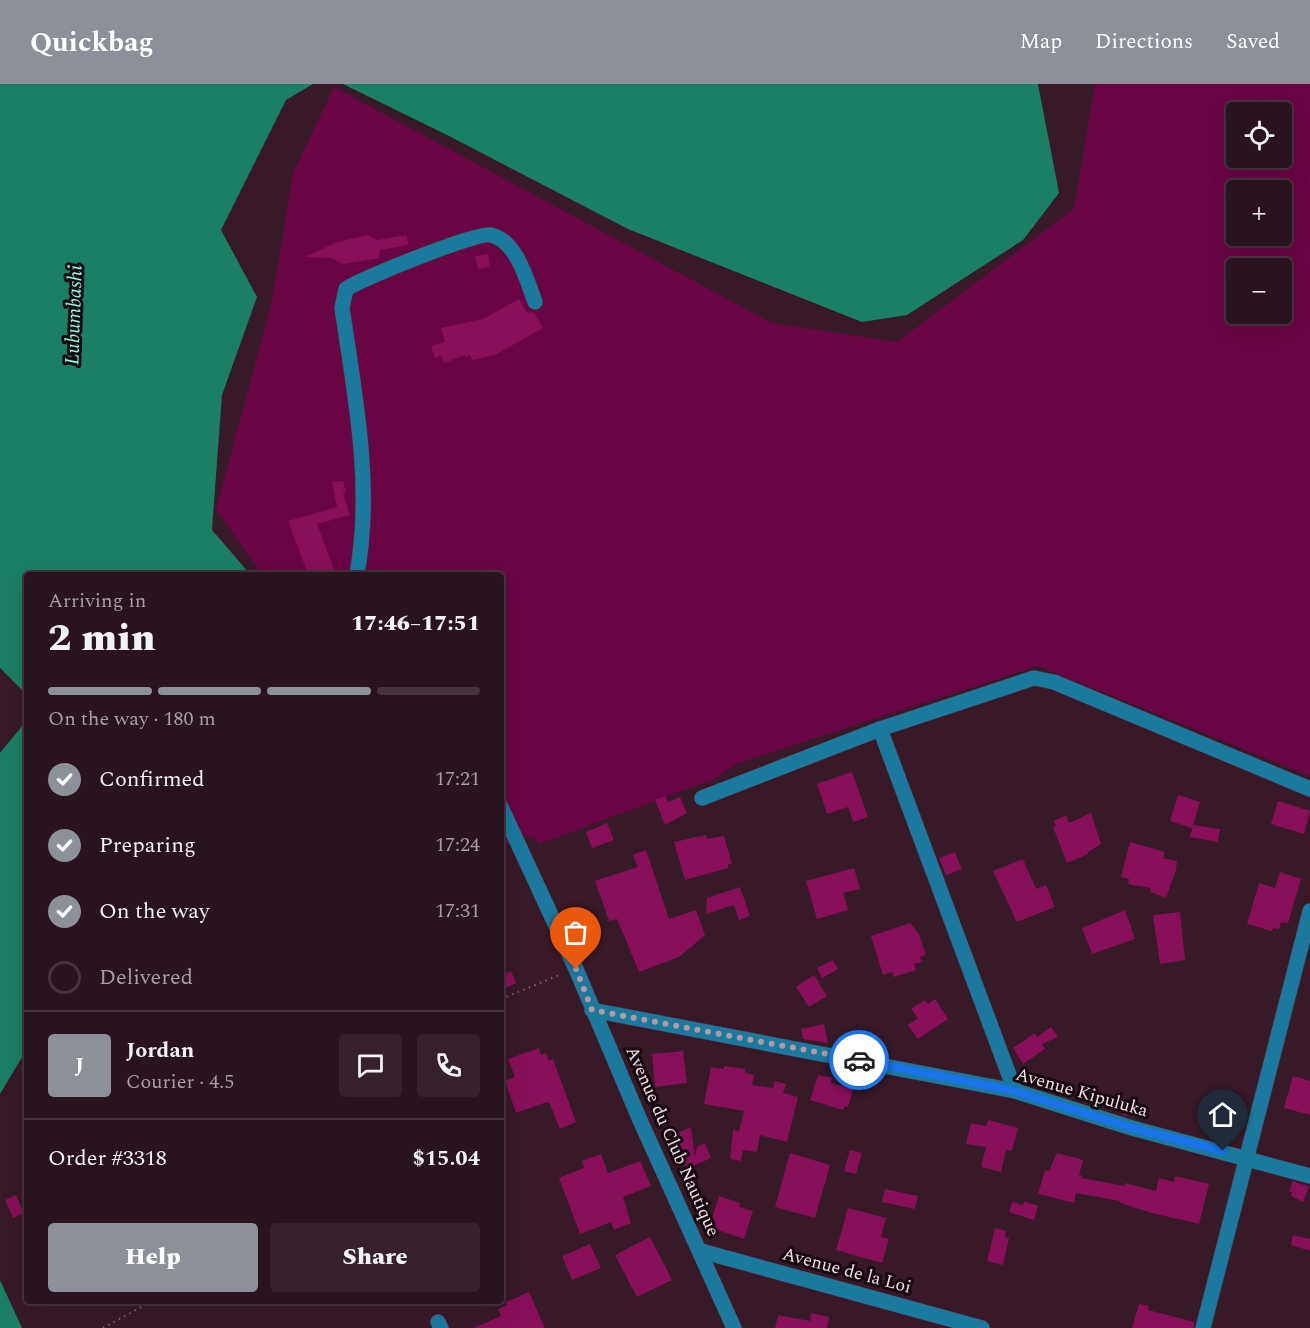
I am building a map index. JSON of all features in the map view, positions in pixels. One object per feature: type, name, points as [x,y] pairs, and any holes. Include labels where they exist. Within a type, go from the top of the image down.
[{"type":"street","points":[[357,572],[365,512],[364,477],[342,308],[346,289],[458,240],[485,234],[493,235],[512,252],[535,302]]},
{"type":"street","points":[[702,798],[880,729],[1020,681],[1041,678],[1310,789]]},
{"type":"street","points":[[880,729],[1015,1091]]},
{"type":"street","name":"Avenue du Club Nautique","points":[[504,813],[576,969],[592,1010],[734,1328]]},
{"type":"street","points":[[1203,1328],[1310,911]]},
{"type":"street","name":"Avenue Kipuluka","points":[[592,1010],[1015,1091],[1132,1128],[1310,1176]]},
{"type":"street","name":"Avenue de la Loi","points":[[701,1251],[982,1328]]},
{"type":"path","points":[[504,998],[576,969]]},
{"type":"path","points":[[103,1328],[147,1304]]},
{"type":"shaded area","points":[[1095,84],[1310,84],[1310,776],[1038,666],[738,763],[714,779],[539,844],[533,836],[504,845],[504,572],[261,572],[216,509],[272,301],[293,173],[334,87],[772,323],[897,342],[1074,209]]},
{"type":"water","name":"Lubumbashi","points":[[0,84],[313,84],[286,100],[221,230],[257,297],[222,395],[212,530],[248,572],[24,572],[24,692],[0,668]]},
{"type":"water","points":[[343,84],[1038,84],[1059,193],[1023,240],[907,315],[862,322],[628,229]]},
{"type":"water","points":[[24,724],[24,1054],[0,1094],[0,753]]},
{"type":"water","points":[[0,1280],[22,1328],[0,1328]]},
{"type":"building","points":[[368,235],[377,240],[407,235],[408,245],[380,250],[379,258],[343,264],[331,258],[305,257],[337,242]]},
{"type":"building","points":[[488,254],[490,267],[478,269],[475,256]]},
{"type":"building","points":[[519,299],[527,313],[534,312],[543,328],[495,355],[472,360],[470,355],[466,357],[465,355],[444,363],[441,355],[435,358],[431,346],[445,342],[441,328],[483,319]]},
{"type":"building","points":[[343,481],[346,492],[343,493],[350,515],[317,524],[335,572],[307,572],[288,521],[337,507],[332,482]]},
{"type":"building","points":[[852,772],[868,817],[853,822],[848,807],[827,814],[817,784]]},
{"type":"building","points":[[1178,795],[1200,802],[1192,828],[1170,821]]},
{"type":"building","points":[[665,796],[668,802],[680,797],[687,813],[665,825],[655,800]]},
{"type":"building","points":[[1278,801],[1310,811],[1304,834],[1271,824]]},
{"type":"building","points":[[1091,813],[1101,844],[1088,854],[1067,863],[1053,827],[1056,826],[1054,821],[1066,815],[1069,823]]},
{"type":"building","points":[[607,823],[614,840],[592,848],[586,832]]},
{"type":"building","points":[[1193,825],[1220,829],[1218,842],[1190,837]]},
{"type":"building","points":[[706,835],[707,839],[724,836],[732,863],[728,865],[728,868],[685,880],[674,842]]},
{"type":"building","points":[[1130,842],[1165,852],[1163,858],[1177,861],[1166,898],[1150,892],[1151,888],[1128,884],[1129,879],[1121,877]]},
{"type":"building","points":[[646,850],[669,919],[696,910],[705,935],[679,957],[639,972],[617,919],[609,921],[595,881],[638,867],[633,855]]},
{"type":"building","points":[[955,852],[962,869],[946,875],[939,858]]},
{"type":"building","points":[[1023,859],[1036,889],[1046,885],[1055,907],[1017,922],[993,871]]},
{"type":"building","points":[[854,868],[860,889],[843,893],[848,910],[817,919],[806,881]]},
{"type":"building","points":[[1280,872],[1301,879],[1288,923],[1281,922],[1279,929],[1273,928],[1272,931],[1247,924],[1259,883],[1275,888]]},
{"type":"building","points":[[740,887],[750,916],[739,920],[734,905],[706,914],[707,898]]},
{"type":"building","points":[[1125,910],[1135,939],[1092,954],[1082,928]]},
{"type":"building","points":[[1180,912],[1185,960],[1160,964],[1153,915]]},
{"type":"building","points":[[910,923],[919,934],[926,955],[920,957],[922,962],[914,964],[916,970],[894,977],[892,972],[883,975],[871,936]]},
{"type":"building","points":[[833,960],[838,969],[822,978],[817,968]]},
{"type":"building","points":[[511,971],[516,983],[504,989],[504,974]]},
{"type":"building","points":[[814,975],[827,996],[809,1007],[796,987]]},
{"type":"building","points":[[935,999],[948,1019],[918,1039],[908,1025],[918,1018],[911,1009],[925,1000],[928,1004]]},
{"type":"building","points":[[824,1024],[828,1043],[803,1039],[801,1029]]},
{"type":"building","points":[[1051,1027],[1058,1037],[1042,1044],[1045,1049],[1023,1064],[1013,1048],[1035,1033],[1037,1037]]},
{"type":"building","points":[[539,1048],[541,1055],[546,1053],[549,1061],[553,1059],[576,1122],[560,1129],[550,1104],[547,1102],[516,1113],[505,1081],[515,1077],[508,1059]]},
{"type":"building","points":[[683,1051],[687,1083],[655,1087],[652,1054]]},
{"type":"building","points":[[724,1066],[745,1069],[745,1073],[754,1075],[752,1085],[773,1088],[775,1081],[786,1084],[783,1093],[798,1097],[787,1142],[760,1135],[757,1152],[743,1150],[741,1161],[730,1159],[733,1130],[739,1131],[744,1111],[704,1104],[711,1067],[724,1069]]},
{"type":"building","points":[[818,1075],[832,1078],[831,1083],[853,1089],[848,1107],[845,1106],[843,1110],[810,1100]]},
{"type":"building","points":[[1293,1076],[1310,1081],[1310,1115],[1284,1108]]},
{"type":"building","points":[[1119,1102],[1139,1104],[1127,1116],[1123,1115]]},
{"type":"building","points":[[988,1120],[1018,1128],[1012,1151],[1006,1150],[1001,1172],[981,1167],[986,1147],[966,1144],[971,1123],[986,1126]]},
{"type":"building","points":[[691,1127],[695,1157],[697,1147],[705,1143],[711,1158],[686,1169],[671,1136]]},
{"type":"building","points":[[850,1150],[862,1153],[856,1174],[844,1171]]},
{"type":"building","points":[[790,1153],[830,1165],[815,1218],[775,1207]]},
{"type":"building","points":[[1057,1153],[1083,1160],[1079,1175],[1082,1178],[1124,1186],[1125,1183],[1156,1191],[1159,1178],[1174,1182],[1175,1176],[1209,1184],[1199,1224],[1152,1213],[1120,1203],[1120,1201],[1076,1193],[1074,1203],[1038,1194],[1045,1170],[1049,1171]]},
{"type":"building","points":[[601,1154],[608,1173],[640,1161],[651,1186],[623,1197],[631,1223],[614,1230],[611,1222],[580,1234],[559,1178],[584,1168],[582,1161]]},
{"type":"building","points":[[1293,1181],[1309,1187],[1303,1202],[1291,1196],[1292,1192],[1289,1191]]},
{"type":"building","points":[[885,1189],[918,1196],[915,1209],[882,1202]]},
{"type":"building","points":[[16,1195],[24,1213],[13,1218],[5,1200]]},
{"type":"building","points":[[719,1196],[740,1203],[739,1207],[753,1211],[744,1239],[709,1227]]},
{"type":"building","points":[[1024,1201],[1038,1206],[1034,1220],[1009,1212],[1012,1202],[1023,1205]]},
{"type":"building","points":[[848,1208],[886,1218],[881,1237],[889,1239],[882,1263],[836,1250]]},
{"type":"building","points":[[995,1228],[1006,1231],[1005,1237],[1009,1238],[1003,1265],[987,1261]]},
{"type":"building","points":[[1293,1235],[1310,1239],[1310,1251],[1291,1245]]},
{"type":"building","points":[[650,1237],[672,1280],[637,1297],[615,1255]]},
{"type":"building","points":[[590,1244],[601,1268],[572,1280],[562,1256]]},
{"type":"building","points":[[529,1292],[545,1328],[474,1328],[501,1316],[498,1309],[507,1305],[506,1302]]},
{"type":"building","points":[[1139,1304],[1149,1306],[1148,1310],[1194,1322],[1194,1328],[1132,1328]]},
{"type":"building","points":[[811,1313],[829,1317],[827,1328],[775,1328],[778,1315],[810,1321]]},
{"type":"way so far","points":[[576,969],[592,1010],[859,1060]]},
{"type":"route","points":[[859,1060],[1015,1091],[1132,1128],[1223,1151]]}]
